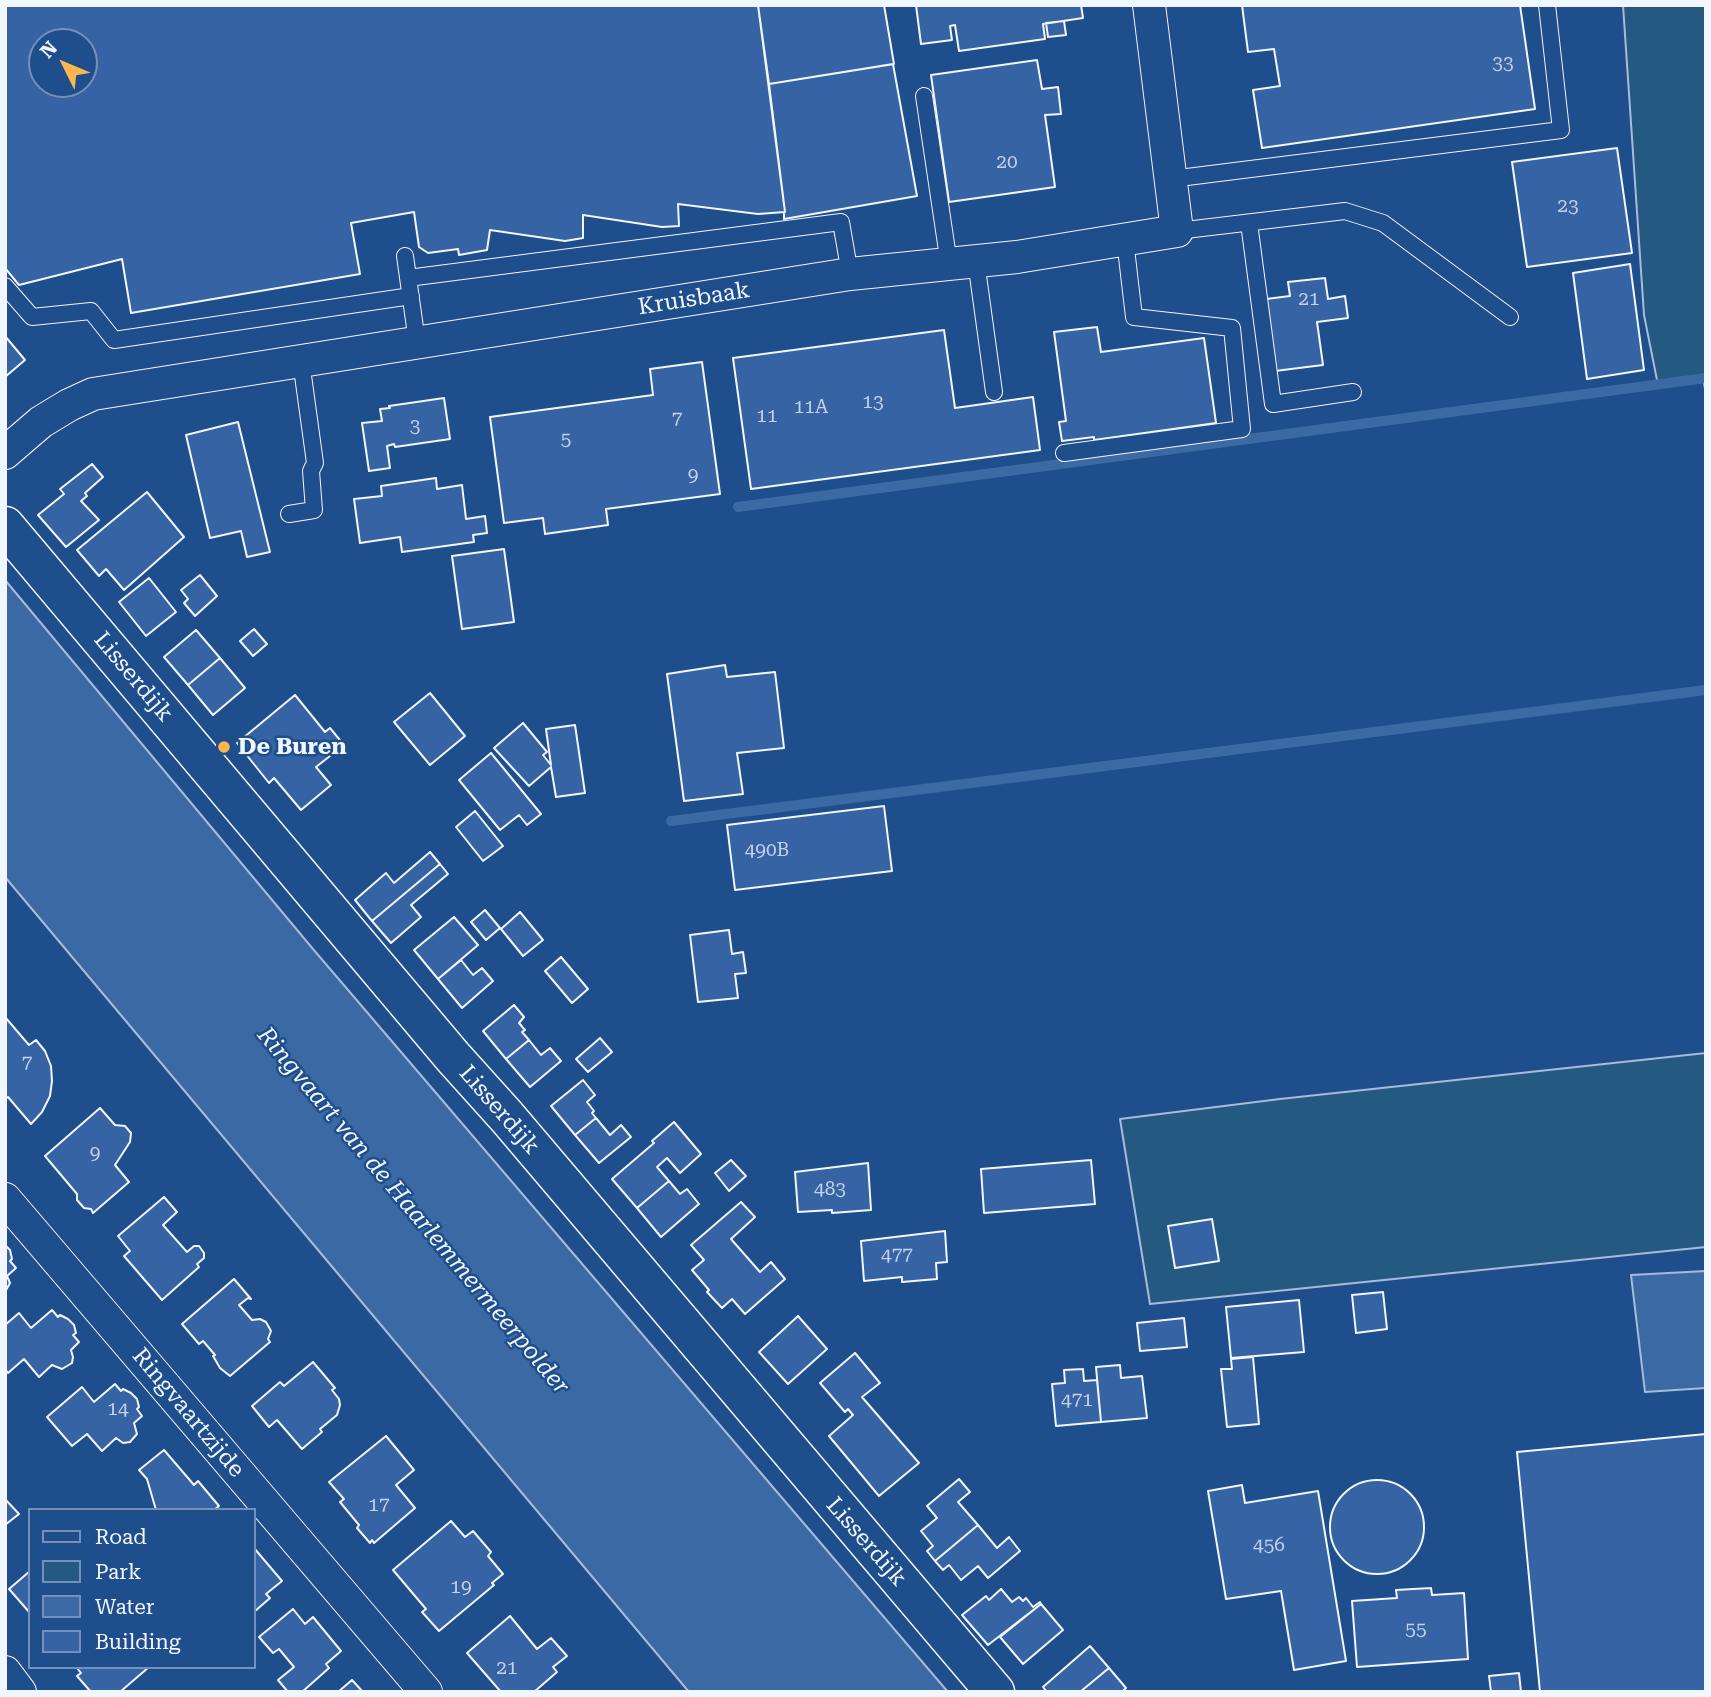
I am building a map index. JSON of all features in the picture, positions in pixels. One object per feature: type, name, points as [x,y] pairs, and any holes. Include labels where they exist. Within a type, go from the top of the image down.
[{"type":"street","points":[[1149,5],[1177,231]]},
{"type":"street","name":"Kruisbaak","points":[[5,453],[41,422],[93,394],[850,274],[963,263],[1177,231]]},
{"type":"street","name":"Lisserdijk","points":[[5,526],[283,852],[453,1058],[507,1117],[995,1692]]},
{"type":"street","name":"Ringvaartzijde","points":[[5,1199],[426,1692]]},
{"type":"street","points":[[5,1672],[20,1692]]},
{"type":"lane","points":[[1171,179],[1561,130],[1547,5]]},
{"type":"lane","points":[[924,96],[994,392]]},
{"type":"lane","points":[[1177,231],[1345,211],[1383,223],[1510,317]]},
{"type":"lane","points":[[408,278],[841,222],[850,274]]},
{"type":"lane","points":[[1249,223],[1273,404],[1353,392]]},
{"type":"lane","points":[[1064,453],[1242,429],[1232,328],[1134,317],[1125,240]]},
{"type":"lane","points":[[405,256],[417,342]]},
{"type":"lane","points":[[5,286],[32,317],[91,311],[114,340],[411,296]]},
{"type":"lane","points":[[289,514],[314,510],[311,471],[315,463],[301,361]]},
{"type":"green space","points":[[1623,5],[1706,5],[1706,393],[1703,379],[1658,385],[1644,315]]},
{"type":"green space","points":[[1706,1053],[1706,1247],[1150,1304],[1120,1119]]},
{"type":"water","name":"Ringvaart van de Haarlemmermeerpolder","points":[[5,580],[313,949],[948,1692],[689,1692],[5,877]]},
{"type":"water","points":[[1706,1271],[1706,1388],[1645,1392],[1631,1275]]},
{"type":"building","points":[[5,5],[758,5],[785,212],[758,214],[678,204],[679,226],[662,227],[583,215],[583,238],[565,241],[490,230],[487,250],[459,255],[458,249],[428,253],[419,247],[414,212],[351,223],[360,274],[131,313],[122,259],[19,285],[5,268]]},
{"type":"building","points":[[758,5],[884,5],[894,64],[769,84]]},
{"type":"building","points":[[916,5],[1081,5],[1083,18],[1043,24],[1045,39],[959,51],[955,25],[950,26],[952,40],[921,44]]},
{"type":"building","points":[[1242,5],[1520,5],[1535,109],[1262,148],[1253,90],[1280,86],[1274,49],[1248,52]]},
{"type":"building","points":[[1064,21],[1066,35],[1048,37],[1046,23]]},
{"type":"building","points":[[1037,60],[1042,89],[1058,87],[1061,114],[1045,115],[1055,187],[949,202],[931,75]]},
{"type":"building","points":[[893,64],[917,196],[784,219],[769,84]]},
{"type":"building","points":[[1617,148],[1632,253],[1527,267],[1512,162]]},
{"type":"building","points":[[1630,264],[1644,370],[1587,379],[1573,273]]},
{"type":"building","points":[[1325,278],[1328,299],[1345,296],[1348,318],[1317,322],[1323,365],[1275,371],[1266,299],[1290,296],[1288,282]]},
{"type":"building","points":[[1097,327],[1101,352],[1204,338],[1216,423],[1094,440],[1094,437],[1062,441],[1059,422],[1066,421],[1054,332]]},
{"type":"building","points":[[944,330],[955,408],[1033,397],[1040,450],[751,489],[733,358]]},
{"type":"building","points":[[5,336],[25,360],[5,377]]},
{"type":"building","points":[[702,362],[720,494],[606,509],[608,525],[545,534],[543,518],[504,523],[490,417],[653,395],[650,369]]},
{"type":"building","points":[[444,398],[450,439],[387,446],[390,468],[369,471],[362,423],[382,421],[380,409],[390,408],[389,406]]},
{"type":"building","points":[[238,422],[270,552],[247,557],[241,531],[210,538],[186,435]]},
{"type":"building","points":[[92,464],[103,477],[85,493],[87,496],[81,501],[99,520],[66,547],[38,515],[64,494],[60,489]]},
{"type":"building","points":[[436,478],[437,489],[462,485],[466,519],[485,516],[487,533],[473,535],[474,542],[402,552],[400,537],[360,543],[354,499],[382,496],[381,486]]},
{"type":"building","points":[[147,492],[184,537],[124,590],[106,569],[99,576],[77,550]]},
{"type":"building","points":[[504,549],[514,622],[462,629],[452,556]]},
{"type":"building","points":[[200,575],[217,596],[195,616],[184,603],[188,599],[181,590]]},
{"type":"building","points":[[149,578],[176,612],[146,636],[119,602]]},
{"type":"building","points":[[254,629],[267,644],[253,656],[240,641]]},
{"type":"building","points":[[196,630],[220,658],[188,685],[164,657]]},
{"type":"building","points":[[220,658],[245,688],[213,715],[188,685]]},
{"type":"building","points":[[725,665],[727,677],[775,672],[784,748],[737,753],[743,794],[684,801],[667,674]]},
{"type":"building","points":[[430,693],[465,736],[430,765],[394,722]]},
{"type":"building","points":[[295,695],[325,732],[330,728],[344,745],[316,767],[331,785],[301,810],[274,778],[269,783],[237,743]]},
{"type":"building","points":[[523,723],[547,752],[543,755],[551,765],[546,729],[575,725],[585,793],[556,797],[551,767],[529,786],[494,748]]},
{"type":"building","points":[[491,753],[541,814],[527,825],[519,815],[500,830],[459,780]]},
{"type":"building","points":[[884,806],[892,871],[735,890],[727,825]]},
{"type":"building","points":[[475,811],[503,846],[483,861],[456,827]]},
{"type":"building","points":[[430,852],[440,864],[372,921],[355,900],[386,873],[394,883]]},
{"type":"building","points":[[440,864],[448,874],[411,905],[421,917],[391,943],[372,921]]},
{"type":"building","points":[[485,910],[500,928],[486,940],[471,922]]},
{"type":"building","points":[[520,912],[543,940],[523,956],[501,929]]},
{"type":"building","points":[[454,917],[478,945],[438,979],[414,950]]},
{"type":"building","points":[[729,930],[732,954],[743,952],[746,973],[735,974],[738,998],[698,1002],[690,935]]},
{"type":"building","points":[[561,957],[588,989],[572,1003],[545,971]]},
{"type":"building","points":[[461,960],[473,975],[482,968],[493,981],[462,1008],[438,979]]},
{"type":"building","points":[[514,1005],[524,1017],[519,1023],[529,1040],[506,1059],[483,1031]]},
{"type":"building","points":[[5,1017],[29,1045],[36,1040],[45,1051],[51,1066],[50,1096],[42,1112],[31,1124],[8,1097],[5,1099]]},
{"type":"building","points":[[600,1038],[612,1052],[588,1072],[576,1059]]},
{"type":"building","points":[[529,1040],[541,1055],[550,1048],[561,1061],[530,1087],[506,1059]]},
{"type":"building","points":[[583,1080],[595,1095],[587,1102],[596,1118],[575,1135],[551,1106]]},
{"type":"building","points":[[100,1108],[115,1125],[125,1126],[131,1133],[130,1142],[115,1165],[129,1182],[93,1213],[77,1200],[77,1194],[45,1156]]},
{"type":"building","points":[[596,1118],[610,1135],[621,1125],[631,1137],[599,1163],[575,1135]]},
{"type":"building","points":[[674,1122],[701,1154],[680,1173],[667,1158],[657,1167],[669,1181],[637,1208],[612,1179]]},
{"type":"building","points":[[731,1160],[746,1176],[729,1191],[715,1173]]},
{"type":"building","points":[[1091,1160],[1095,1204],[984,1213],[981,1169]]},
{"type":"building","points":[[868,1163],[871,1210],[798,1212],[795,1172]]},
{"type":"building","points":[[669,1181],[680,1194],[687,1189],[699,1204],[661,1237],[637,1208]]},
{"type":"building","points":[[164,1197],[177,1212],[163,1225],[187,1252],[194,1246],[199,1246],[204,1258],[197,1264],[199,1267],[162,1300],[124,1256],[130,1251],[118,1236]]},
{"type":"building","points":[[741,1202],[755,1217],[731,1239],[760,1272],[771,1262],[785,1279],[745,1314],[732,1299],[722,1308],[707,1292],[709,1290],[692,1270],[704,1260],[691,1245]]},
{"type":"building","points":[[1212,1219],[1219,1261],[1175,1268],[1168,1226]]},
{"type":"building","points":[[945,1231],[947,1262],[936,1263],[937,1279],[902,1282],[902,1277],[864,1281],[861,1241]]},
{"type":"building","points":[[5,1245],[10,1250],[10,1261],[16,1268],[7,1276],[10,1283],[5,1292]]},
{"type":"building","points":[[234,1279],[251,1299],[248,1298],[239,1305],[252,1320],[260,1319],[266,1322],[271,1331],[268,1339],[270,1342],[230,1376],[220,1368],[213,1356],[215,1355],[203,1341],[199,1344],[182,1324]]},
{"type":"building","points":[[1383,1292],[1387,1329],[1356,1333],[1352,1295]]},
{"type":"building","points":[[1299,1300],[1304,1352],[1231,1358],[1226,1307]]},
{"type":"building","points":[[52,1310],[58,1317],[60,1315],[68,1319],[74,1325],[76,1333],[73,1335],[79,1342],[71,1350],[72,1363],[62,1369],[52,1365],[39,1377],[24,1359],[8,1373],[5,1369],[5,1325],[19,1313],[31,1328]]},
{"type":"building","points":[[798,1316],[827,1349],[788,1384],[759,1352]]},
{"type":"building","points":[[1184,1318],[1187,1347],[1140,1351],[1137,1323]]},
{"type":"building","points":[[855,1353],[880,1383],[862,1397],[919,1463],[879,1496],[829,1436],[853,1415],[848,1409],[845,1412],[820,1383]]},
{"type":"building","points":[[1253,1357],[1259,1424],[1227,1427],[1221,1369],[1232,1369],[1231,1359]]},
{"type":"building","points":[[313,1362],[335,1388],[332,1390],[340,1405],[337,1415],[302,1449],[277,1420],[269,1427],[252,1406],[280,1382],[284,1386]]},
{"type":"building","points":[[1120,1365],[1121,1378],[1142,1376],[1147,1418],[1101,1422],[1096,1367]]},
{"type":"building","points":[[1083,1369],[1084,1381],[1097,1380],[1101,1422],[1056,1426],[1052,1384],[1065,1383],[1064,1370]]},
{"type":"building","points":[[115,1384],[121,1391],[123,1389],[131,1393],[137,1399],[137,1409],[142,1416],[134,1423],[137,1434],[130,1442],[123,1443],[116,1438],[102,1451],[87,1434],[72,1446],[47,1417],[82,1387],[94,1402]]},
{"type":"building","points":[[1706,1434],[1706,1692],[1540,1692],[1517,1452]]},
{"type":"building","points":[[386,1436],[414,1470],[396,1485],[415,1508],[374,1543],[372,1540],[370,1543],[340,1502],[344,1499],[329,1482]]},
{"type":"building","points":[[164,1450],[194,1485],[198,1481],[219,1506],[155,1508],[147,1479],[139,1470]]},
{"type":"building","points":[[959,1479],[970,1492],[958,1502],[978,1525],[935,1561],[927,1551],[933,1546],[921,1531],[937,1518],[927,1506]]},
{"type":"building","points":[[1377,1480],[1395,1484],[1410,1494],[1420,1509],[1424,1527],[1420,1545],[1410,1560],[1395,1570],[1377,1574],[1359,1570],[1344,1560],[1334,1545],[1330,1527],[1334,1509],[1344,1494],[1359,1484]]},
{"type":"building","points":[[1242,1485],[1245,1503],[1318,1491],[1346,1661],[1294,1670],[1281,1591],[1226,1599],[1208,1491]]},
{"type":"building","points":[[5,1499],[19,1514],[5,1525]]},
{"type":"building","points":[[451,1521],[465,1537],[473,1531],[491,1552],[488,1556],[503,1574],[492,1583],[494,1585],[439,1631],[422,1612],[426,1609],[393,1570]]},
{"type":"building","points":[[978,1525],[997,1548],[1009,1537],[1020,1551],[988,1578],[978,1566],[961,1580],[949,1565],[943,1570],[935,1561]]},
{"type":"building","points":[[256,1550],[282,1581],[266,1594],[270,1598],[256,1610]]},
{"type":"building","points":[[28,1573],[28,1611],[9,1589]]},
{"type":"building","points":[[1431,1588],[1432,1595],[1464,1593],[1468,1659],[1357,1667],[1352,1601],[1397,1598],[1396,1590]]},
{"type":"building","points":[[1001,1589],[1012,1602],[1019,1597],[1023,1601],[1026,1598],[1033,1607],[1040,1602],[1041,1604],[988,1645],[962,1615],[986,1596],[989,1600]]},
{"type":"building","points":[[1041,1604],[1063,1630],[1023,1664],[1000,1637]]},
{"type":"building","points":[[293,1609],[305,1624],[313,1617],[341,1651],[326,1664],[329,1668],[302,1692],[288,1692],[278,1680],[294,1667],[279,1649],[273,1653],[259,1637]]},
{"type":"building","points":[[510,1616],[537,1649],[551,1638],[567,1656],[553,1667],[557,1672],[534,1692],[501,1692],[467,1653]]},
{"type":"building","points":[[1090,1646],[1109,1668],[1080,1692],[1047,1692],[1043,1687]]},
{"type":"building","points":[[1109,1668],[1126,1688],[1122,1692],[1080,1692]]},
{"type":"building","points":[[78,1669],[147,1669],[120,1692],[91,1692],[77,1676],[81,1673]]},
{"type":"building","points":[[1519,1673],[1521,1692],[1491,1692],[1489,1676]]},
{"type":"building","points":[[352,1680],[363,1692],[338,1692]]},
{"type":"waterway","points":[[738,507],[1706,378]]},
{"type":"waterway","points":[[671,821],[1706,690]]},
{"type":"place","name":"De Buren","points":[[224,747]]}]
